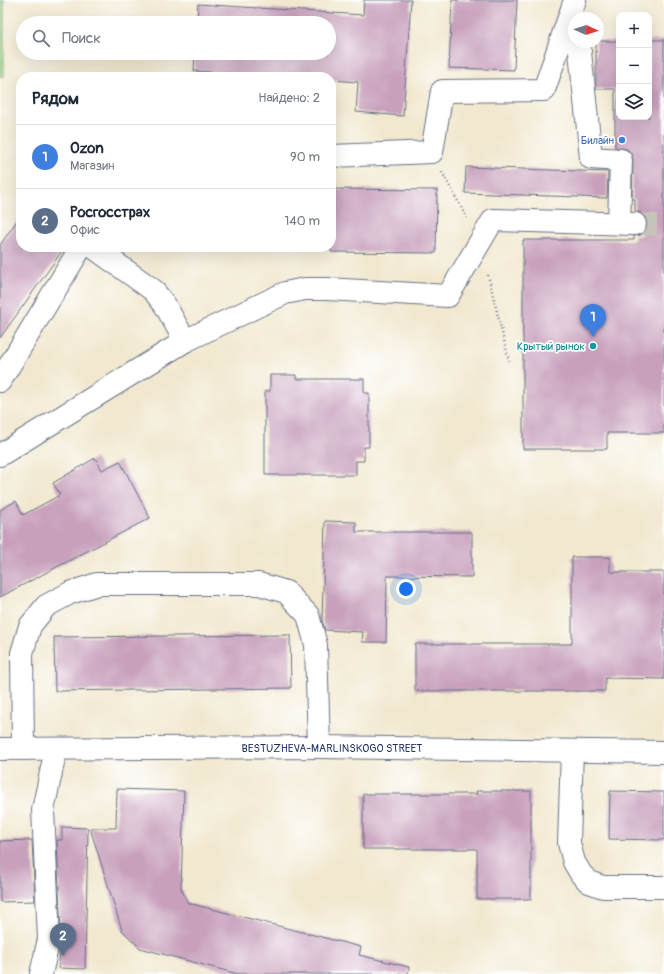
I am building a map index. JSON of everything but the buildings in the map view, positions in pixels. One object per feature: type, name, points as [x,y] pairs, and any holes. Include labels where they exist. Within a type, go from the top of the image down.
[{"type":"street","points":[[575,0],[576,12]]},
{"type":"street","points":[[336,156],[432,152],[442,91],[544,90],[575,0]]},
{"type":"street","points":[[0,454],[185,341],[285,293],[305,289],[327,289],[448,296],[493,220],[627,224],[621,160],[591,158],[580,48]]},
{"type":"street","points":[[0,381],[78,252]]},
{"type":"street","points":[[100,252],[153,290],[165,306],[185,341]]},
{"type":"street","points":[[22,749],[22,653],[30,626],[46,606],[70,593],[97,584],[259,584],[286,592],[308,615],[316,645],[319,747]]},
{"type":"street","name":"BESTUZHEVA-MARLINSKOGO STREET","points":[[0,749],[319,747],[664,752]]},
{"type":"street","points":[[41,974],[49,939],[43,810],[56,749]]},
{"type":"street","points":[[572,751],[569,843],[574,862],[581,874],[589,882],[603,887],[664,887]]},
{"type":"path","points":[[432,152],[480,242],[509,361]]},
{"type":"green space","points":[[0,0],[4,0],[4,76],[0,76]]},
{"type":"tunnel","points":[[635,224],[664,225]]},
{"type":"place","name":"Билайн","points":[[622,140]]},
{"type":"place","name":"Ozon","points":[[593,337]]},
{"type":"place","name":"Крытый рынок","points":[[593,346]]},
{"type":"place","name":"Росгосстрах","points":[[63,956]]}]
